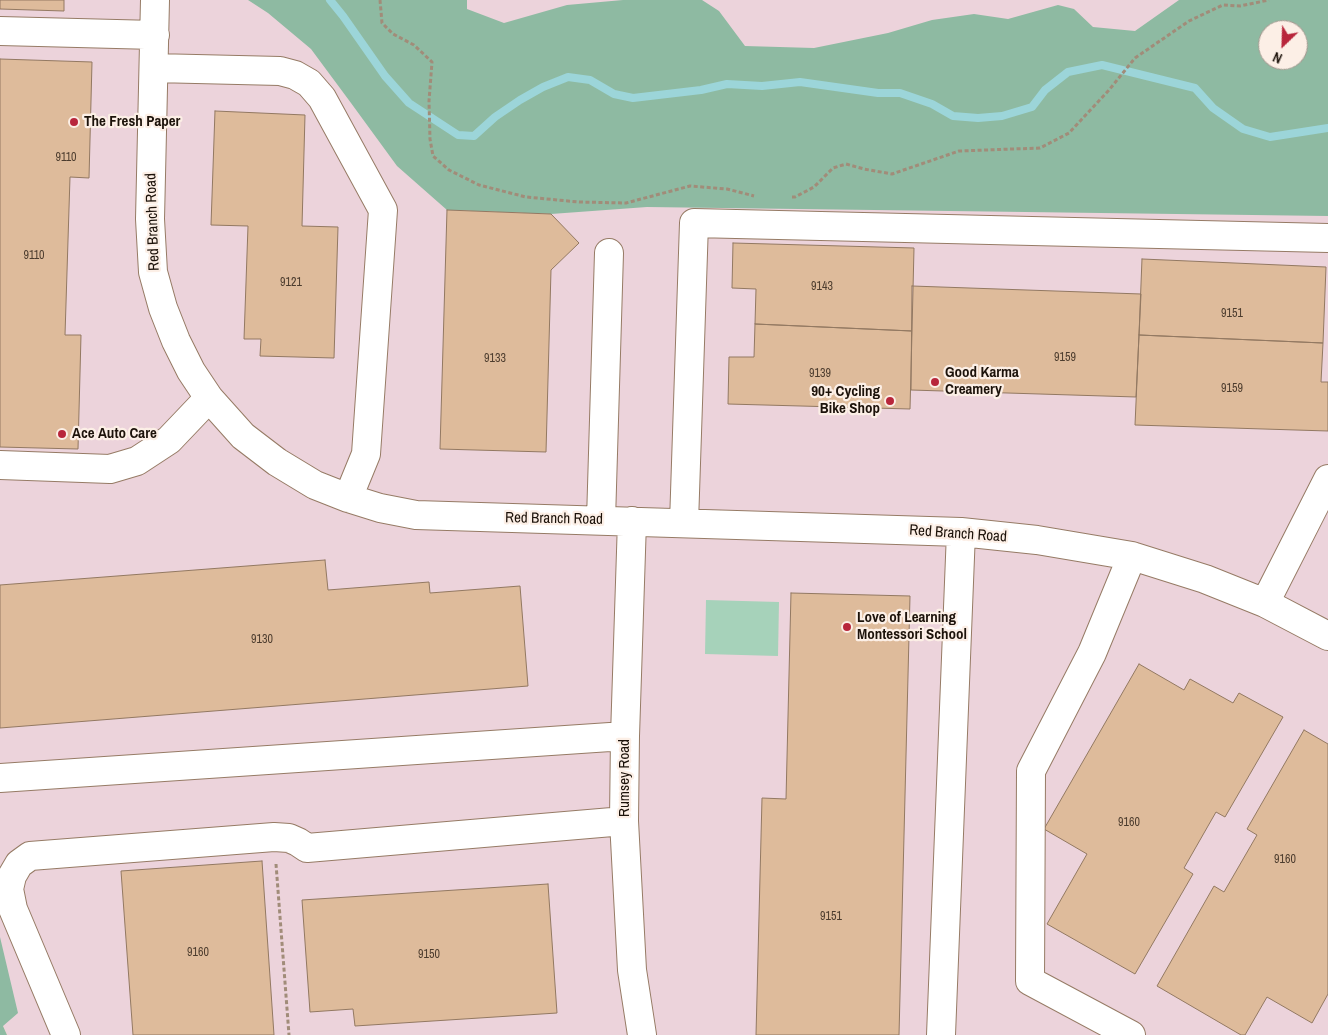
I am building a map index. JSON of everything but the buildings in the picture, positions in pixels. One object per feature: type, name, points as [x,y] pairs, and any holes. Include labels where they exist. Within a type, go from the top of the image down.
[{"type":"street","name":"Red Branch Road","points":[[156,0],[150,218],[153,272],[163,308],[176,341],[191,371],[208,398],[243,436],[278,462],[315,485],[380,508],[416,515],[961,532],[1037,540],[1132,556],[1205,579],[1265,603],[1328,636]]},
{"type":"street","points":[[0,31],[154,35]]},
{"type":"street","points":[[154,68],[280,71],[309,83],[322,98],[383,210],[366,454],[348,498]]},
{"type":"street","points":[[684,523],[694,223],[1328,238]]},
{"type":"street","points":[[601,520],[609,253]]},
{"type":"street","points":[[0,465],[110,469],[137,461],[170,440],[208,398]]},
{"type":"street","points":[[1265,603],[1328,479]]},
{"type":"street","name":"Rumsey Road","points":[[632,521],[624,821],[632,970],[642,1035]]},
{"type":"street","points":[[941,1035],[961,532]]},
{"type":"street","points":[[1131,1035],[1030,980],[1031,771],[1092,653],[1132,556]]},
{"type":"street","points":[[0,778],[625,736]]},
{"type":"street","points":[[66,1035],[13,909],[9,889],[12,876],[19,864],[30,856],[274,836],[289,838],[307,848],[624,821]]},
{"type":"path","points":[[380,0],[382,24],[393,34],[414,45],[432,62],[429,101],[430,139],[433,156],[449,170],[479,185],[526,197],[579,202],[626,203],[690,186],[727,189],[754,196]]},
{"type":"path","points":[[787,198],[795,197],[814,187],[833,168],[846,164],[892,174],[959,151],[1040,148],[1069,133],[1135,58],[1189,21],[1223,5],[1240,6],[1269,0]]},
{"type":"path","points":[[274,836],[290,1035]]},
{"type":"shaded area","points":[[0,0],[1328,0],[1328,1035],[7,1035],[0,1019]]},
{"type":"green space","points":[[248,0],[467,0],[467,9],[504,23],[567,5],[623,0],[702,0],[719,11],[745,46],[814,48],[888,33],[932,20],[974,14],[1008,19],[1058,5],[1074,9],[1093,27],[1135,31],[1179,0],[1328,0],[1328,216],[647,207],[551,214],[447,210],[397,166],[311,49],[268,13]]},
{"type":"green space","points":[[706,600],[779,602],[778,656],[705,654]]},
{"type":"green space","points":[[0,937],[18,1013],[3,1026],[7,1035],[0,1035]]},
{"type":"waterway","points":[[330,0],[385,76],[409,103],[458,135],[474,136],[495,117],[520,100],[543,87],[568,77],[590,80],[614,94],[633,98],[701,90],[727,84],[762,86],[800,82],[878,93],[900,93],[932,104],[953,116],[978,118],[1002,116],[1032,107],[1045,90],[1068,72],[1102,65],[1195,88],[1213,108],[1243,129],[1270,137],[1328,128]]},
{"type":"place","name":"The Fresh Paper","points":[[74,122]]},
{"type":"place","name":"Good Karma Creamery","points":[[935,382]]},
{"type":"place","name":"90+ Cycling Bike Shop","points":[[890,401]]},
{"type":"place","name":"Ace Auto Care","points":[[62,434]]},
{"type":"place","name":"Love of Learning Montessori School","points":[[847,627]]}]
